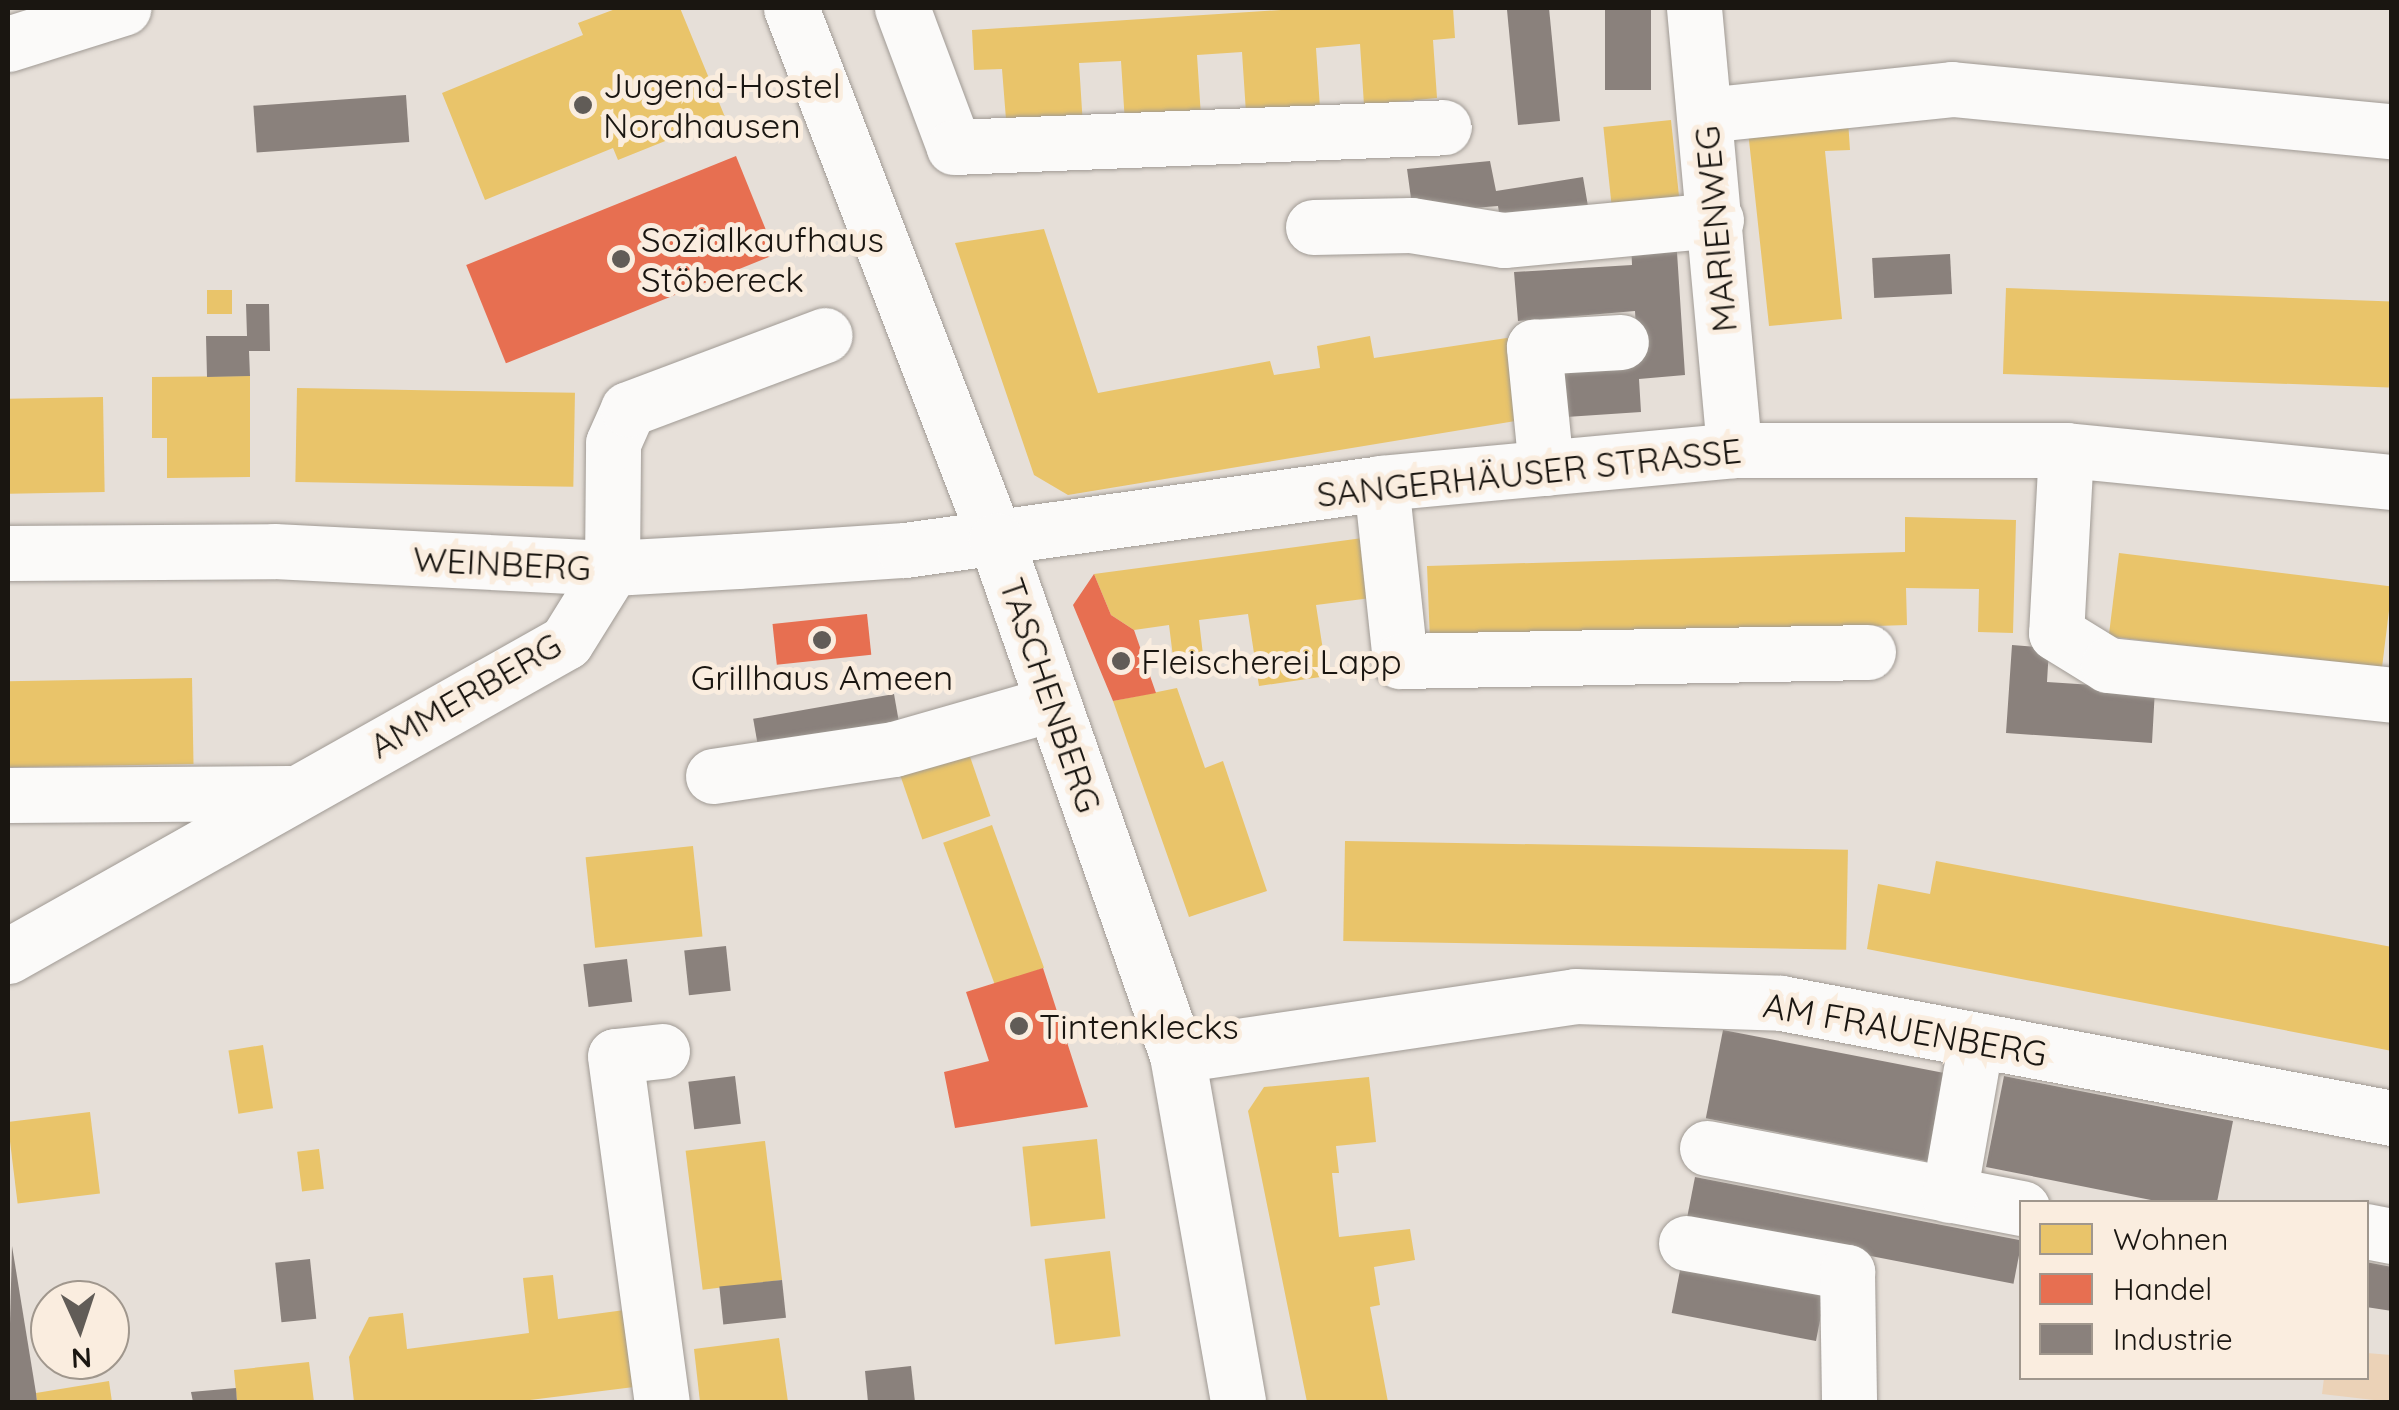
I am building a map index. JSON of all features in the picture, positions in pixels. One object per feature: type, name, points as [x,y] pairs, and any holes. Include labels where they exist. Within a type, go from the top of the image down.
[{"type":"street","points":[[8,44],[123,8]]},
{"type":"street","name":"TASCHENBERG","points":[[791,8],[996,540],[1177,1055],[1238,1402]]},
{"type":"street","points":[[902,8],[954,147],[1444,127]]},
{"type":"street","name":"MARIENWEG","points":[[1694,8],[1734,450]]},
{"type":"street","points":[[1706,115],[1952,89],[2392,131]]},
{"type":"street","points":[[1313,226],[1412,224],[1504,240],[1716,220]]},
{"type":"street","points":[[612,568],[613,443],[628,409],[826,335]]},
{"type":"street","points":[[1546,468],[1534,347],[1621,342]]},
{"type":"street","name":"SANGERHÄUSER STRASSE","points":[[996,540],[1381,483],[1734,450],[2066,450],[2392,482]]},
{"type":"street","points":[[2066,450],[2056,634],[2108,665],[2392,696]]},
{"type":"street","points":[[1381,483],[1400,662],[1868,652]]},
{"type":"street","name":"WEINBERG","points":[[8,553],[274,551],[612,568],[996,540]]},
{"type":"street","name":"AMMERBERG","points":[[8,956],[566,642],[612,568]]},
{"type":"street","points":[[712,776],[894,749],[1054,704]]},
{"type":"street","name":"AMMERBERG","points":[[8,795],[292,794]]},
{"type":"street","name":"AM FRAUENBERG","points":[[1177,1055],[1576,996],[1781,1003],[2392,1118]]},
{"type":"street","points":[[1949,1195],[1976,1040]]},
{"type":"street","points":[[662,1051],[615,1056],[662,1402]]},
{"type":"street","points":[[1707,1148],[2019,1207]]},
{"type":"street","points":[[1686,1244],[1847,1272],[1849,1402]]},
{"type":"shaded area","points":[[2369,1353],[2391,1355],[2391,1402],[2322,1394],[2324,1380],[2369,1380]]},
{"type":"building: Wohnen","name":"Jugend-Hostel Nordhausen","points":[[618,8],[680,8],[725,117],[618,160],[613,148],[485,200],[442,93],[583,35],[578,23]]},
{"type":"building: Wohnen","points":[[1311,8],[1453,8],[1455,38],[1433,40],[1437,98],[1364,105],[1360,44],[1316,48],[1320,108],[1246,113],[1242,52],[1197,55],[1201,117],[1125,123],[1121,61],[1079,63],[1083,126],[1007,132],[1002,69],[974,70],[972,30]]},
{"type":"building: Wohnen","points":[[1671,120],[1680,209],[1613,216],[1603,127]]},
{"type":"building: Wohnen","points":[[1848,120],[1850,150],[1825,151],[1842,319],[1769,326],[1748,131]]},
{"type":"building: Wohnen","points":[[1044,229],[1098,393],[1270,361],[1274,375],[1320,368],[1317,346],[1370,336],[1374,358],[1520,336],[1533,418],[1068,495],[1034,475],[955,243]]},
{"type":"building: Wohnen","points":[[2006,288],[2392,301],[2389,387],[2003,374]]},
{"type":"building: Wohnen","points":[[207,290],[232,290],[232,314],[207,314]]},
{"type":"building: Wohnen","points":[[250,376],[250,477],[167,478],[167,438],[152,438],[152,377]]},
{"type":"building: Wohnen","points":[[297,388],[575,393],[573,487],[295,482]]},
{"type":"building: Wohnen","points":[[103,397],[105,492],[10,494],[8,399]]},
{"type":"building: Wohnen","points":[[1905,517],[2016,520],[2013,633],[1978,632],[1979,589],[1906,588],[1907,625],[1430,641],[1427,566],[1905,552]]},
{"type":"building: Wohnen","points":[[1370,537],[1379,597],[1316,605],[1327,676],[1259,686],[1248,614],[1199,620],[1203,655],[1173,657],[1169,625],[1134,630],[1111,615],[1094,574]]},
{"type":"building: Wohnen","points":[[2119,553],[2392,587],[2382,670],[2109,636]]},
{"type":"building: Wohnen","points":[[192,678],[194,764],[10,767],[8,681]]},
{"type":"building: Wohnen","points":[[1177,688],[1205,768],[1223,761],[1267,891],[1189,917],[1113,701]]},
{"type":"building: Wohnen","points":[[967,748],[990,816],[922,840],[899,771]]},
{"type":"building: Wohnen","points":[[992,825],[1044,968],[995,986],[943,843]]},
{"type":"building: Wohnen","points":[[1345,841],[1848,850],[1846,950],[1343,941]]},
{"type":"building: Wohnen","points":[[693,846],[703,937],[595,948],[586,857]]},
{"type":"building: Wohnen","points":[[1936,861],[2392,947],[2392,1051],[1867,949],[1878,884],[1930,894]]},
{"type":"building: Wohnen","points":[[263,1045],[273,1108],[238,1114],[228,1050]]},
{"type":"building: Wohnen","points":[[1369,1077],[1376,1142],[1336,1146],[1339,1173],[1332,1173],[1339,1237],[1410,1229],[1415,1260],[1374,1267],[1380,1305],[1370,1307],[1388,1402],[1307,1402],[1248,1111],[1264,1087]]},
{"type":"building: Wohnen","points":[[90,1112],[100,1193],[18,1204],[8,1122]]},
{"type":"building: Wohnen","points":[[1097,1139],[1105,1219],[1031,1226],[1022,1147]]},
{"type":"building: Wohnen","points":[[765,1141],[782,1280],[703,1290],[686,1151]]},
{"type":"building: Wohnen","points":[[319,1149],[324,1189],[302,1191],[297,1152]]},
{"type":"building: Wohnen","points":[[1110,1251],[1120,1336],[1055,1344],[1044,1259]]},
{"type":"building: Wohnen","points":[[553,1275],[558,1319],[632,1309],[642,1386],[514,1402],[354,1402],[349,1357],[369,1317],[403,1313],[407,1349],[529,1333],[523,1278]]},
{"type":"building: Wohnen","points":[[779,1338],[788,1402],[700,1402],[694,1349]]},
{"type":"building: Wohnen","points":[[309,1362],[314,1402],[237,1402],[234,1370]]},
{"type":"building: Wohnen","points":[[109,1381],[112,1402],[37,1402],[36,1393]]},
{"type":"building: Handel","name":"Sozialkaufhaus Stöbereck","points":[[736,156],[776,254],[506,363],[466,265]]},
{"type":"building: Handel","name":"Fleischerei Lapp","points":[[1094,574],[1111,615],[1134,630],[1156,693],[1113,701],[1073,605]]},
{"type":"building: Handel","name":"Grillhaus Ameen","points":[[867,614],[871,655],[777,665],[773,624]]},
{"type":"building: Handel","name":"Tintenklecks","points":[[1043,968],[1088,1107],[955,1128],[944,1072],[989,1061],[966,992]]},
{"type":"building: Industrie","points":[[1549,8],[1560,121],[1518,125],[1507,10]]},
{"type":"building: Industrie","points":[[1605,8],[1651,8],[1651,90],[1605,90]]},
{"type":"building: Industrie","points":[[406,95],[409,142],[257,153],[253,106]]},
{"type":"building: Industrie","points":[[1490,161],[1496,191],[1583,177],[1590,218],[1502,232],[1498,206],[1413,213],[1407,169]]},
{"type":"building: Industrie","points":[[1676,237],[1685,375],[1639,379],[1641,412],[1551,418],[1546,369],[1638,363],[1635,311],[1518,321],[1514,272],[1632,265],[1631,240]]},
{"type":"building: Industrie","points":[[1950,254],[1952,294],[1874,298],[1872,258]]},
{"type":"building: Industrie","points":[[246,304],[269,304],[270,351],[249,351],[250,376],[207,377],[206,336],[247,336]]},
{"type":"building: Industrie","points":[[2012,645],[2049,648],[2047,682],[2155,689],[2152,743],[2006,733]]},
{"type":"building: Industrie","points":[[894,694],[901,732],[760,757],[753,719]]},
{"type":"building: Industrie","points":[[726,946],[731,991],[689,995],[684,950]]},
{"type":"building: Industrie","points":[[627,959],[632,1002],[589,1007],[583,964]]},
{"type":"building: Industrie","points":[[1723,1030],[1947,1074],[1930,1162],[1706,1118]]},
{"type":"building: Industrie","points":[[735,1076],[741,1124],[694,1129],[688,1082]]},
{"type":"building: Industrie","points":[[2004,1076],[2233,1121],[2217,1200],[2151,1200],[1986,1167]]},
{"type":"building: Industrie","points":[[1695,1177],[2019,1240],[2013,1284],[1687,1220]]},
{"type":"building: Industrie","points":[[12,1246],[30,1356],[30,1380],[34,1380],[37,1402],[8,1402]]},
{"type":"building: Industrie","points":[[310,1259],[316,1319],[281,1322],[275,1263]]},
{"type":"building: Industrie","points":[[1682,1260],[1826,1288],[1816,1341],[1672,1313]]},
{"type":"building: Industrie","points":[[2369,1263],[2392,1267],[2392,1311],[2369,1307]]},
{"type":"building: Industrie","points":[[782,1280],[786,1318],[723,1324],[719,1287]]},
{"type":"building: Industrie","points":[[911,1366],[915,1402],[868,1402],[865,1371]]},
{"type":"building: Industrie","points":[[236,1388],[237,1402],[193,1402],[191,1392]]},
{"type":"place","name":"Jugend-Hostel Nordhausen","points":[[583,105]]},
{"type":"place","name":"Sozialkaufhaus Stöbereck","points":[[621,259]]},
{"type":"place","name":"Grillhaus Ameen","points":[[822,640]]},
{"type":"place","name":"Fleischerei Lapp","points":[[1121,661]]},
{"type":"place","name":"Tintenklecks","points":[[1019,1026]]}]
